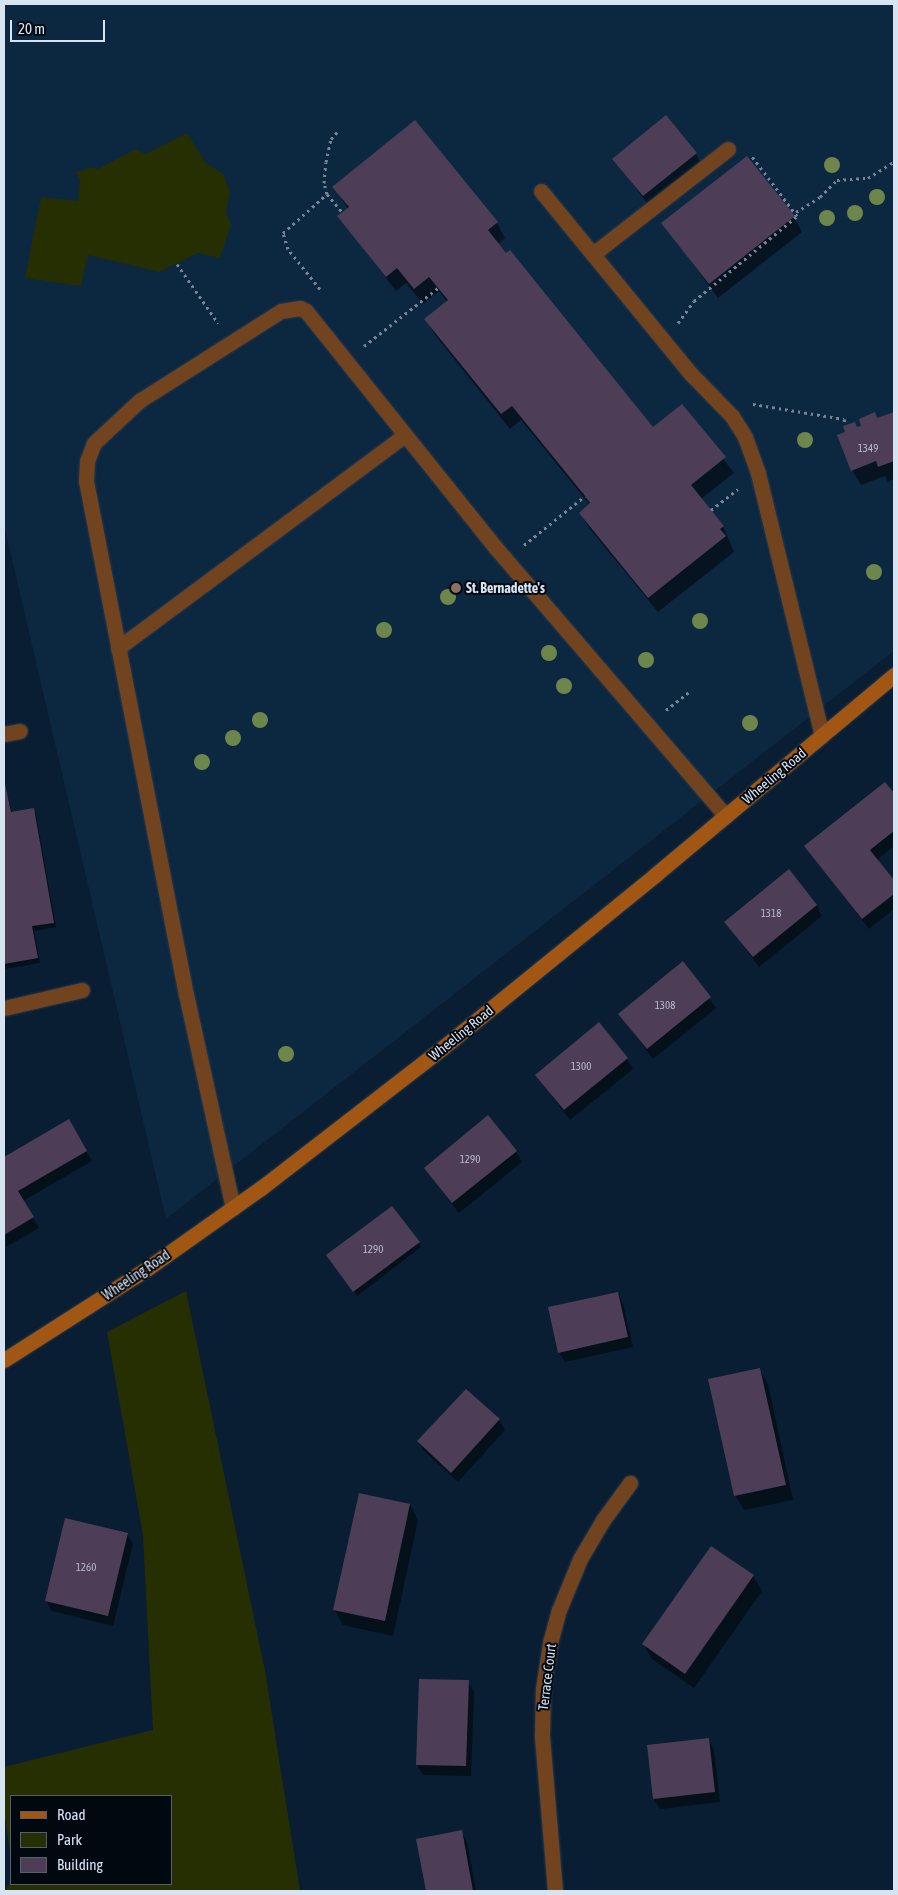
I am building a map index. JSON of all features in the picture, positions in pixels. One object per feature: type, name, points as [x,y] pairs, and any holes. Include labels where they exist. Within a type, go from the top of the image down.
[{"type":"street","points":[[593,254],[728,149]]},
{"type":"street","points":[[541,191],[665,342],[726,410],[745,437],[758,473],[822,735]]},
{"type":"street","points":[[233,1208],[186,994],[86,482],[87,461],[94,443],[139,401],[281,311],[300,308],[346,360],[505,559],[726,816]]},
{"type":"street","points":[[118,648],[405,435]]},
{"type":"street","name":"Wheeling Road","points":[[4,1360],[145,1270],[233,1208],[441,1049],[726,816],[894,674]]},
{"type":"street","points":[[4,734],[20,731]]},
{"type":"street","points":[[4,1008],[82,990]]},
{"type":"street","name":"Terrace Court","points":[[555,1891],[542,1735],[543,1689],[550,1643],[559,1610],[580,1559],[603,1520],[630,1483]]},
{"type":"path","points":[[338,131],[331,139],[324,183],[327,194],[342,212]]},
{"type":"path","points":[[728,149],[749,152],[796,212]]},
{"type":"path","points":[[665,342],[694,301],[794,222],[796,212],[820,197],[837,180],[868,178],[894,162]]},
{"type":"path","points":[[323,293],[288,249],[283,233],[327,194]]},
{"type":"path","points":[[177,264],[231,341]]},
{"type":"path","points":[[346,360],[438,288]]},
{"type":"path","points":[[359,338],[371,353]]},
{"type":"path","points":[[726,410],[744,402],[844,419],[846,425]]},
{"type":"path","points":[[711,510],[758,473]]},
{"type":"path","points":[[505,559],[585,496]]},
{"type":"path","points":[[519,536],[532,551]]},
{"type":"path","points":[[648,725],[689,692]]},
{"type":"shaded area","name":"St. Bernadette's","points":[[4,4],[894,4],[894,651],[166,1219],[4,525]]},
{"type":"green space","points":[[187,133],[205,162],[223,174],[230,191],[226,213],[231,224],[220,258],[198,253],[159,272],[88,255],[81,286],[25,278],[41,197],[78,201],[80,180],[76,172],[93,167],[98,169],[136,149],[145,154]]},
{"type":"green space","points":[[186,1291],[265,1671],[300,1891],[4,1891],[10,1884],[172,1885],[172,1795],[10,1795],[10,1851],[4,1812],[4,1767],[153,1730],[143,1535],[107,1332]]},
{"type":"building","points":[[666,115],[697,153],[643,196],[612,159]]},
{"type":"building","points":[[415,120],[498,222],[488,230],[506,253],[510,250],[653,427],[682,404],[726,457],[691,485],[724,526],[720,529],[726,536],[648,598],[579,513],[590,503],[585,496],[512,406],[501,414],[424,319],[448,300],[429,277],[414,289],[397,268],[386,277],[337,216],[349,207],[332,187]]},
{"type":"building","points":[[747,156],[795,216],[709,284],[661,223]]},
{"type":"building","points":[[875,412],[877,418],[894,412],[894,461],[878,467],[876,461],[851,471],[837,435],[845,432],[843,426],[855,422],[857,427],[861,426],[859,419]]},
{"type":"building","points":[[4,779],[11,812],[34,808],[54,923],[32,926],[38,958],[4,964]]},
{"type":"building","points":[[885,782],[894,793],[894,831],[870,850],[894,880],[894,894],[862,919],[804,846]]},
{"type":"building","points":[[789,869],[817,905],[753,957],[724,922]]},
{"type":"building","points":[[683,961],[711,997],[647,1049],[618,1014]]},
{"type":"building","points":[[599,1022],[628,1058],[564,1110],[535,1075]]},
{"type":"building","points":[[488,1115],[517,1151],[452,1203],[424,1168]]},
{"type":"building","points":[[69,1119],[87,1151],[18,1191],[34,1217],[4,1235],[4,1157]]},
{"type":"building","points":[[392,1206],[420,1242],[353,1292],[326,1255]]},
{"type":"building","points":[[618,1292],[628,1337],[558,1353],[548,1307]]},
{"type":"building","points":[[760,1368],[786,1485],[734,1496],[708,1379]]},
{"type":"building","points":[[466,1389],[500,1419],[451,1473],[417,1441]]},
{"type":"building","points":[[359,1493],[410,1504],[385,1621],[333,1610]]},
{"type":"building","points":[[65,1518],[128,1533],[108,1616],[45,1601]]},
{"type":"building","points":[[711,1546],[754,1575],[685,1674],[642,1644]]},
{"type":"building","points":[[419,1679],[469,1680],[466,1766],[416,1765]]},
{"type":"building","points":[[709,1738],[715,1792],[653,1799],[647,1745]]},
{"type":"building","points":[[462,1830],[473,1891],[426,1891],[416,1839]]},
{"type":"place","name":"St. Bernadette's","points":[[456,588]]}]
